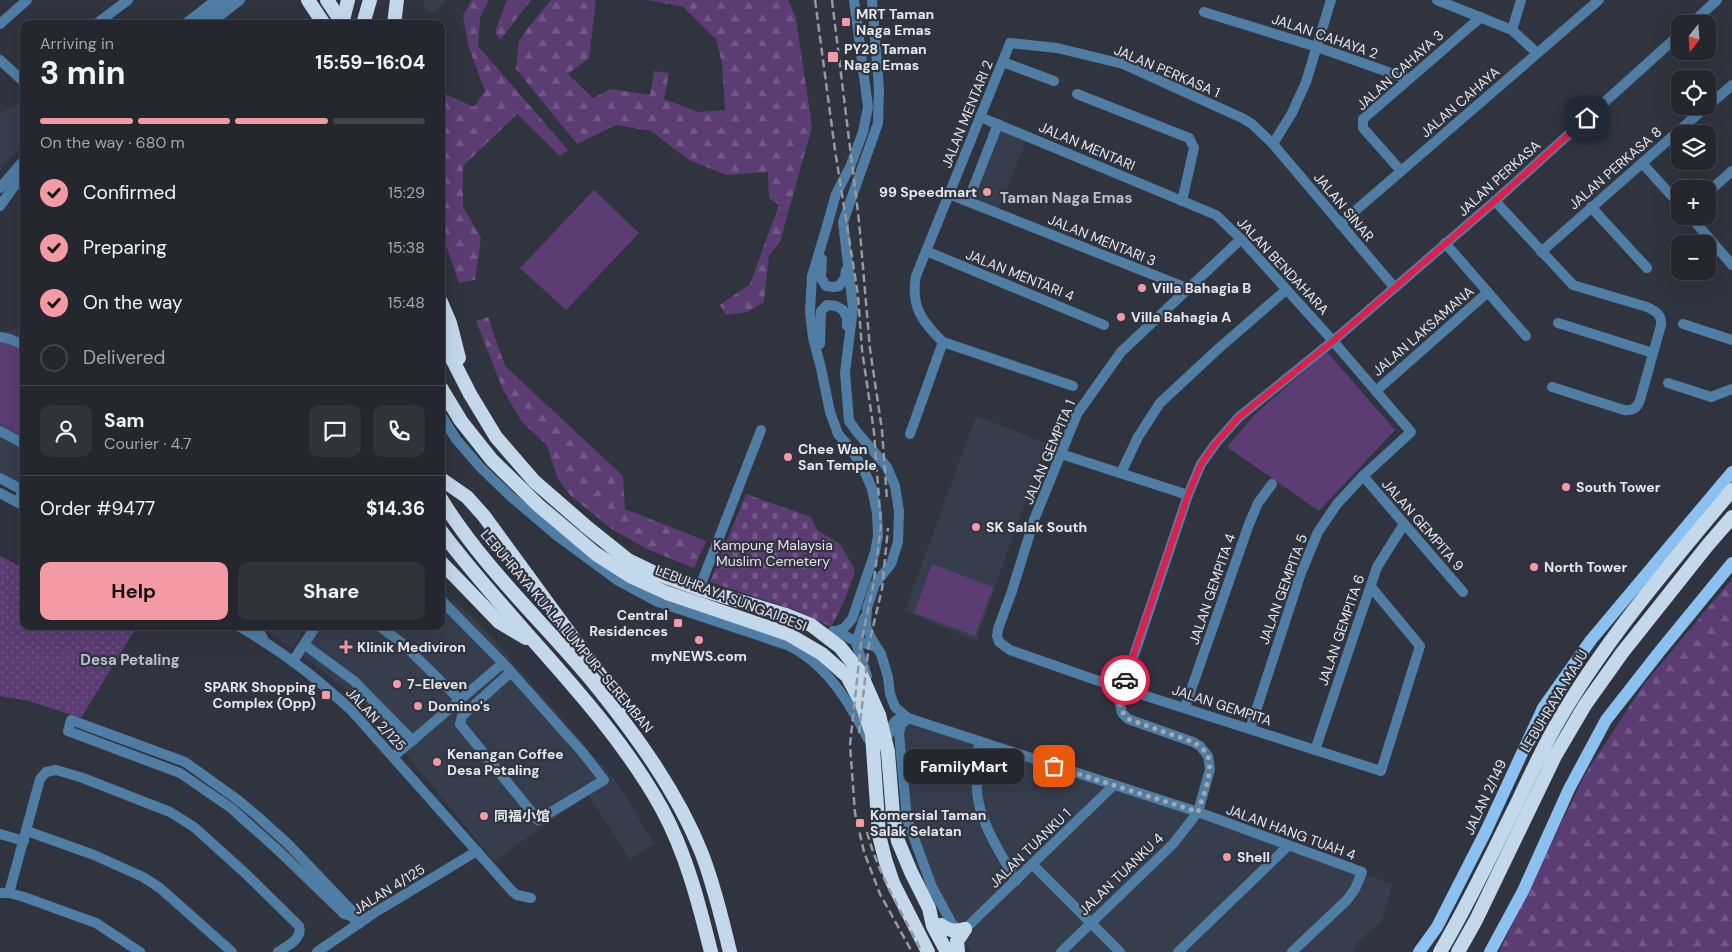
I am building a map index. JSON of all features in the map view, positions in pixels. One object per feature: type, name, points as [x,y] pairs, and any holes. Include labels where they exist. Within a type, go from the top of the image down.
[{"type":"highway","points":[[308,0],[321,20]]},
{"type":"highway","points":[[327,0],[340,20]]},
{"type":"highway","points":[[343,20],[348,0]]},
{"type":"highway","points":[[394,20],[397,0]]},
{"type":"highway","points":[[365,20],[369,3]]},
{"type":"highway","points":[[445,311],[450,323],[463,379]]},
{"type":"highway","name":"LEBUHRAYA SUNGAI BESI","points":[[445,345],[482,415],[512,457],[547,492],[628,560],[657,574],[699,589],[786,615],[811,625],[840,647],[860,672],[879,715],[888,752],[893,815],[898,841],[929,908],[933,926],[947,952]]},
{"type":"highway","name":"LEBUHRAYA SUNGAI BESI","points":[[445,395],[461,421],[492,460],[538,504],[596,554],[632,577],[667,593],[788,634],[822,654],[847,676],[862,704],[872,734],[879,835],[885,859],[893,883],[928,952]]},
{"type":"highway","points":[[445,482],[467,496],[484,516],[614,694],[619,707],[620,718]]},
{"type":"highway","name":"LEBUHRAYA MAJU","points":[[1440,952],[1465,910],[1543,749],[1582,681],[1646,594],[1732,490]]},
{"type":"highway","name":"LEBUHRAYA KUALA LUMPUR–SEREMBAN","points":[[445,504],[486,559],[592,682],[652,760],[698,845],[722,917],[730,952]]},
{"type":"highway","name":"LEBUHRAYA MAJU","points":[[1458,952],[1476,920],[1555,756],[1585,705],[1622,653],[1732,517]]},
{"type":"highway","points":[[445,536],[464,562],[597,716],[634,764],[663,810],[676,840],[701,913],[711,952]]},
{"type":"highway","points":[[445,566],[499,622],[534,641]]},
{"type":"highway","points":[[878,814],[903,884],[936,952]]},
{"type":"highway","points":[[929,908],[958,952]]},
{"type":"highway","points":[[941,925],[947,930],[962,930],[957,941],[958,952]]},
{"type":"main road","name":"JALAN 2/149","points":[[1420,952],[1436,927],[1486,831],[1543,708],[1591,640],[1732,472]]},
{"type":"main road","points":[[1490,952],[1523,891],[1569,789],[1606,720],[1732,563]]},
{"type":"street","points":[[0,24],[26,0]]},
{"type":"street","points":[[101,20],[128,0]]},
{"type":"street","points":[[190,20],[216,0]]},
{"type":"street","points":[[201,20],[228,0]]},
{"type":"street","points":[[214,20],[240,0]]},
{"type":"street","points":[[841,630],[852,619],[875,552],[878,536],[877,513],[872,489],[864,470],[851,449],[838,434],[830,412],[813,338],[810,311],[812,276],[836,194],[850,167],[863,132],[868,107],[854,0]]},
{"type":"street","points":[[827,226],[821,278],[826,286],[834,287],[840,286],[845,278],[844,222],[878,123],[879,88],[872,0]]},
{"type":"street","points":[[1273,144],[1306,82],[1331,0]]},
{"type":"street","points":[[1437,0],[1453,3],[1481,18],[1512,30],[1537,53]]},
{"type":"street","points":[[1512,30],[1521,0]]},
{"type":"street","name":"JALAN CAHAYA","points":[[1340,224],[1468,115],[1589,4],[1599,0]]},
{"type":"street","points":[[1701,15],[1717,0]]},
{"type":"street","name":"JALAN CAHAYA 2","points":[[1204,12],[1317,47],[1408,79]]},
{"type":"street","name":"JALAN CAHAYA 3","points":[[1401,171],[1363,128],[1362,122],[1366,116],[1408,79],[1481,18]]},
{"type":"street","name":"JALAN PERKASA","points":[[1198,812],[1210,768],[1208,756],[1200,746],[1193,742],[1128,719],[1122,713],[1118,700],[1188,495],[1201,464],[1216,443],[1239,417],[1333,341],[1446,244],[1671,42]]},
{"type":"street","name":"JALAN MENTARI 2","points":[[1010,43],[916,276],[913,288],[914,298],[923,321],[943,342],[1073,386]]},
{"type":"street","name":"JALAN PERKASA 1","points":[[1010,43],[1057,48],[1123,64],[1242,118],[1252,124],[1273,144]]},
{"type":"street","points":[[0,60],[20,77]]},
{"type":"street","points":[[1003,62],[1054,81]]},
{"type":"street","name":"JALAN PERKASA 8","points":[[1716,98],[1732,85]]},
{"type":"street","points":[[1077,94],[1189,138],[1194,148],[1182,201]]},
{"type":"street","name":"JALAN PERKASA 8","points":[[1541,252],[1697,115]]},
{"type":"street","name":"JALAN MENTARI","points":[[980,117],[1182,201]]},
{"type":"street","points":[[968,201],[998,124]]},
{"type":"street","name":"JALAN SINAR","points":[[1273,144],[1394,288]]},
{"type":"street","points":[[1642,162],[1671,195]]},
{"type":"street","points":[[0,188],[20,165]]},
{"type":"street","points":[[1716,185],[1732,171]]},
{"type":"street","points":[[0,206],[20,180]]},
{"type":"street","name":"JALAN MENTARI 3","points":[[949,194],[1189,289]]},
{"type":"street","name":"JALAN BENDAHARA","points":[[1182,201],[1216,215],[1241,239],[1333,341],[1411,432]]},
{"type":"street","points":[[1495,201],[1574,286],[1647,307],[1658,313],[1661,321],[1640,400],[1638,405],[1632,410],[1624,410],[1552,387]]},
{"type":"street","points":[[1591,207],[1647,268]]},
{"type":"street","points":[[844,222],[853,308],[845,373],[849,421],[888,467],[895,486],[899,511],[898,542],[891,564],[876,584],[857,641],[858,653],[886,719],[888,752]]},
{"type":"street","points":[[1698,225],[1732,265]]},
{"type":"street","name":"JALAN GEMPITA 1","points":[[999,642],[997,636],[998,629],[1034,520],[1077,414],[1121,352],[1241,239]]},
{"type":"street","points":[[1446,244],[1526,336]]},
{"type":"street","name":"JALAN MENTARI 4","points":[[926,251],[1104,325]]},
{"type":"street","points":[[1120,473],[1138,437],[1160,403],[1218,348],[1286,290]]},
{"type":"street","name":"JALAN LAKSAMANA","points":[[1376,390],[1488,292]]},
{"type":"street","points":[[821,368],[819,329],[821,311],[827,305],[836,306],[843,310],[847,318],[847,350]]},
{"type":"street","points":[[1558,322],[1653,353]]},
{"type":"street","points":[[1683,324],[1732,340]]},
{"type":"street","points":[[0,336],[20,343]]},
{"type":"street","points":[[910,434],[943,342]]},
{"type":"street","points":[[1668,384],[1711,397],[1732,389]]},
{"type":"street","points":[[445,421],[456,439],[480,467],[509,495],[556,535],[617,580],[658,602],[787,645],[811,659],[824,671],[855,714],[874,748]]},
{"type":"street","points":[[699,589],[761,430]]},
{"type":"street","points":[[0,431],[20,442]]},
{"type":"street","name":"JALAN GEMPITA 5","points":[[1250,729],[1285,619],[1318,532],[1337,504],[1363,476],[1411,432]]},
{"type":"street","points":[[1062,454],[1188,495]]},
{"type":"street","name":"JALAN GEMPITA 9","points":[[1363,476],[1463,592]]},
{"type":"street","points":[[0,478],[20,489]]},
{"type":"street","name":"JALAN GEMPITA 4","points":[[1185,708],[1249,524],[1258,503],[1272,484]]},
{"type":"street","points":[[0,493],[20,503]]},
{"type":"street","name":"JALAN GEMPITA 6","points":[[1315,750],[1370,587],[1381,560],[1404,524]]},
{"type":"street","name":"JALAN GEMPITA","points":[[999,642],[1010,650],[1093,679],[1381,771],[1420,648],[1418,643],[1370,587]]},
{"type":"street","points":[[445,604],[503,663],[583,752],[604,780],[538,820],[460,724],[462,716],[511,672]]},
{"type":"street","points":[[867,608],[866,626],[881,654],[888,677],[890,694],[895,707],[908,718]]},
{"type":"street","points":[[811,625],[827,631],[841,630],[857,641],[876,647]]},
{"type":"street","name":"JALAN 2/125","points":[[245,630],[264,641],[333,693],[351,710],[512,891],[517,895],[531,898]]},
{"type":"street","points":[[259,630],[264,641]]},
{"type":"street","points":[[293,662],[314,630]]},
{"type":"street","points":[[384,630],[402,644],[460,700]]},
{"type":"street","points":[[305,645],[360,685],[413,741]]},
{"type":"street","points":[[393,757],[503,663]]},
{"type":"street","points":[[888,734],[895,720],[902,717],[908,718]]},
{"type":"street","points":[[908,718],[901,725],[899,733],[907,819],[932,887],[952,924],[962,930]]},
{"type":"street","name":"JALAN HANG TUAH 4","points":[[908,718],[1198,812],[1362,872],[1355,889],[1346,900],[1292,952]]},
{"type":"street","points":[[359,924],[349,913],[288,844],[238,800],[185,762],[71,720],[68,731],[180,773],[231,808],[349,913],[374,913]]},
{"type":"street","points":[[979,741],[977,791],[981,810],[992,837],[1016,881]]},
{"type":"street","points":[[140,952],[96,923],[5,893],[24,841],[40,778],[46,772],[56,770],[83,778],[163,809],[194,827],[296,923],[300,930],[298,937],[278,952]]},
{"type":"street","name":"JALAN TUANKU 1","points":[[962,930],[1016,881],[1114,785]]},
{"type":"street","name":"JALAN TUANKU 4","points":[[1060,952],[1173,844],[1198,812]]},
{"type":"street","points":[[27,831],[94,855],[160,888],[232,952]]},
{"type":"street","points":[[0,834],[24,841]]},
{"type":"street","points":[[1178,952],[1288,846]]},
{"type":"street","name":"JALAN 4/125","points":[[317,952],[374,913],[477,851]]},
{"type":"street","points":[[1033,864],[1120,952]]},
{"type":"street","points":[[341,936],[349,913]]},
{"type":"shaded area","points":[[424,0],[446,0],[436,12],[433,12],[425,8]]},
{"type":"shaded area","points":[[20,102],[20,148],[11,156],[0,171],[0,113]]},
{"type":"shaded area","points":[[1000,127],[1027,139],[998,210],[972,200]]},
{"type":"shaded area","points":[[20,330],[20,495],[0,484],[0,332]]},
{"type":"shaded area","name":"SK Salak South","points":[[976,416],[1046,443],[976,641],[905,611]]},
{"type":"shaded area","points":[[445,594],[472,617],[497,643],[618,784],[654,844],[630,859],[588,795],[494,861],[364,703],[294,649],[306,630],[445,630]]},
{"type":"shaded area","points":[[266,630],[303,630],[292,648]]},
{"type":"shaded area","points":[[909,722],[1131,793],[1298,853],[1393,884],[1381,921],[1357,943],[1353,952],[971,952],[934,885],[909,819],[902,733]]},
{"type":"green space","points":[[472,0],[489,0],[480,18],[478,46],[568,150],[560,156],[517,114],[463,166],[463,206],[481,238],[475,280],[459,283],[445,243],[445,94],[474,107],[485,91],[468,45],[463,15]]},
{"type":"green space","points":[[507,0],[531,0],[500,40],[495,32]]},
{"type":"green space","points":[[551,0],[596,0],[589,58],[568,74],[593,98],[611,89],[650,95],[654,71],[669,73],[664,99],[698,112],[725,110],[722,63],[716,39],[683,7],[648,0],[788,0],[796,18],[812,127],[780,242],[769,255],[764,302],[747,312],[726,315],[720,305],[750,284],[779,205],[769,198],[768,172],[726,175],[689,160],[651,131],[616,125],[577,144],[516,69],[519,41]]},
{"type":"green space","points":[[594,190],[639,233],[566,310],[520,268]]},
{"type":"green space","points":[[488,317],[505,366],[623,476],[625,509],[706,541],[694,568],[649,550],[613,530],[570,495],[557,477],[547,445],[522,422],[503,390],[476,321]]},
{"type":"green space","points":[[5,340],[20,348],[20,435],[0,424],[0,342]]},
{"type":"green space","points":[[1327,352],[1395,430],[1319,511],[1227,447],[1257,412]]},
{"type":"green space","name":"Kampung Malaysia Muslim Cemetery","points":[[746,494],[811,517],[817,530],[840,544],[855,570],[845,600],[831,627],[795,610],[710,582]]},
{"type":"green space","points":[[0,556],[20,566],[20,630],[135,630],[81,718],[29,701],[0,696]]},
{"type":"green space","points":[[932,564],[993,587],[975,636],[914,613]]},
{"type":"green space","points":[[1732,579],[1732,952],[1499,952],[1585,774],[1645,683]]},
{"type":"railway","points":[[815,0],[835,150],[858,295],[862,350],[874,432],[881,526],[873,587],[861,643],[850,745],[855,813],[864,852],[880,894],[912,952]]},
{"type":"railway","points":[[832,0],[859,221],[870,349],[882,430],[887,500]]},
{"type":"railway","points":[[859,733],[869,644],[882,589],[888,528]]},
{"type":"railway","points":[[867,832],[877,863],[922,952]]},
{"type":"way so far","points":[[1054,766],[1198,812],[1210,768],[1208,756],[1200,746],[1193,742],[1128,719],[1122,713],[1118,700],[1125,680]]},
{"type":"place","name":"MRT Taman Naga Emas","points":[[846,22]]},
{"type":"place","name":"PY28 Taman Naga Emas","points":[[833,57]]},
{"type":"place","name":"99 Speedmart","points":[[987,192]]},
{"type":"place","name":"Villa Bahagia B","points":[[1142,288]]},
{"type":"place","name":"Villa Bahagia A","points":[[1121,317]]},
{"type":"place","name":"Chee Wan San Temple","points":[[788,457]]},
{"type":"place","name":"South Tower","points":[[1566,487]]},
{"type":"place","name":"SK Salak South","points":[[976,527]]},
{"type":"place","name":"North Tower","points":[[1534,567]]},
{"type":"place","name":"Central Residences","points":[[678,623]]},
{"type":"place","name":"myNEWS.com","points":[[699,640]]},
{"type":"place","name":"Klinik Mediviron","points":[[346,647]]},
{"type":"place","name":"7-Eleven","points":[[397,684]]},
{"type":"place","name":"SPARK Shopping Complex (Opp)","points":[[326,695]]},
{"type":"place","name":"Domino's","points":[[418,706]]},
{"type":"place","name":"Kenangan Coffee Desa Petaling","points":[[437,762]]},
{"type":"place","name":"FamilyMart","points":[[1054,766]]},
{"type":"place","name":"同福小馆","points":[[484,816]]},
{"type":"place","name":"Komersial Taman Salak Selatan","points":[[860,823]]},
{"type":"place","name":"Shell","points":[[1227,857]]},
{"type":"district","name":"Taman Naga Emas","points":[[1066,198]]},
{"type":"district","name":"Desa Petaling","points":[[130,660]]},
{"type":"route","points":[[1125,680],[1188,495],[1201,464],[1216,443],[1239,417],[1333,341],[1495,201],[1587,118]]}]
